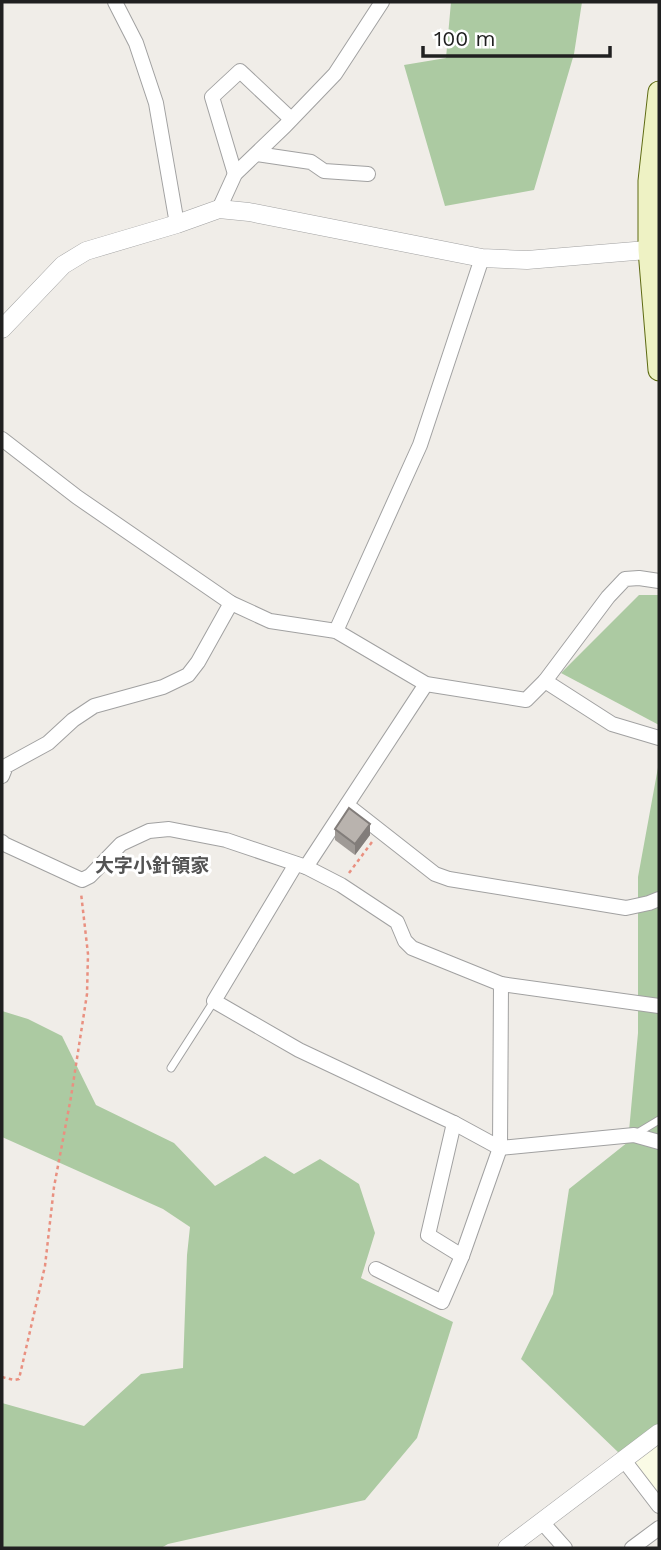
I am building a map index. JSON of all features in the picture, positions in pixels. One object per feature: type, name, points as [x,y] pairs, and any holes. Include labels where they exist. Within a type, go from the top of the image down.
[{"type":"main road","points":[[659,92],[649,181],[659,370]]},
{"type":"street","points":[[115,2],[136,43],[156,103],[177,224]]},
{"type":"street","points":[[219,209],[235,174],[335,74],[382,2]]},
{"type":"street","points":[[235,174],[212,97],[240,71],[292,119]]},
{"type":"street","points":[[257,154],[311,162],[324,171],[368,174]]},
{"type":"street","points":[[2,328],[63,265],[86,251],[219,209],[249,212],[482,258],[527,260],[654,249]]},
{"type":"street","points":[[336,631],[420,445],[482,258]]},
{"type":"street","points":[[2,439],[78,497],[231,603],[270,621],[336,631],[426,684],[526,700],[545,681],[608,597],[625,579],[659,581]]},
{"type":"street","points":[[3,766],[48,743],[73,720],[94,706],[163,687],[188,675],[231,603]]},
{"type":"street","points":[[545,681],[612,724],[659,738]]},
{"type":"street","points":[[426,684],[347,805],[301,866],[214,1001],[299,1050],[454,1123],[500,1148],[634,1135],[659,1142]]},
{"type":"street","points":[[347,805],[435,874],[449,879],[626,908],[659,899]]},
{"type":"street","points":[[2,842],[82,880],[90,876],[121,844],[149,831],[169,829],[226,840],[301,866],[341,885],[397,922],[405,941],[412,947],[501,984],[659,1006]]},
{"type":"street","points":[[376,1269],[442,1302],[462,1256],[500,1148],[501,984]]},
{"type":"street","points":[[454,1123],[428,1235],[462,1256]]},
{"type":"street","points":[[507,1548],[659,1433]]},
{"type":"street","points":[[623,1459],[659,1506]]},
{"type":"street","points":[[541,1521],[565,1548]]},
{"type":"street","points":[[632,1548],[659,1528]]},
{"type":"lane","points":[[171,1068],[214,1001]]},
{"type":"lane","points":[[634,1135],[659,1120]]},
{"type":"path","points":[[341,885],[380,831]]},
{"type":"path","points":[[2,1377],[19,1379],[45,1266],[54,1187],[87,994],[88,954],[81,899],[82,880]]},
{"type":"shaded area","points":[[659,1444],[659,1497],[633,1464]]},
{"type":"green space","points":[[451,2],[582,2],[574,54],[534,190],[445,206],[404,65],[446,58]]},
{"type":"green space","points":[[639,595],[659,595],[659,725],[561,673]]},
{"type":"green space","points":[[659,762],[659,1423],[619,1453],[521,1359],[553,1294],[569,1189],[628,1142],[638,1033],[638,877]]},
{"type":"green space","points":[[2,1011],[28,1019],[62,1036],[96,1105],[174,1143],[215,1186],[265,1156],[294,1174],[320,1159],[359,1184],[375,1233],[361,1278],[453,1322],[417,1438],[365,1500],[168,1544],[161,1548],[2,1548],[2,1403],[84,1426],[141,1374],[183,1368],[190,1227],[163,1209],[2,1137]]},
{"type":"building","points":[[349,808],[370,824],[355,844],[335,829]]},
{"type":"district","name":"大字小針領家","points":[[152,865]]}]
